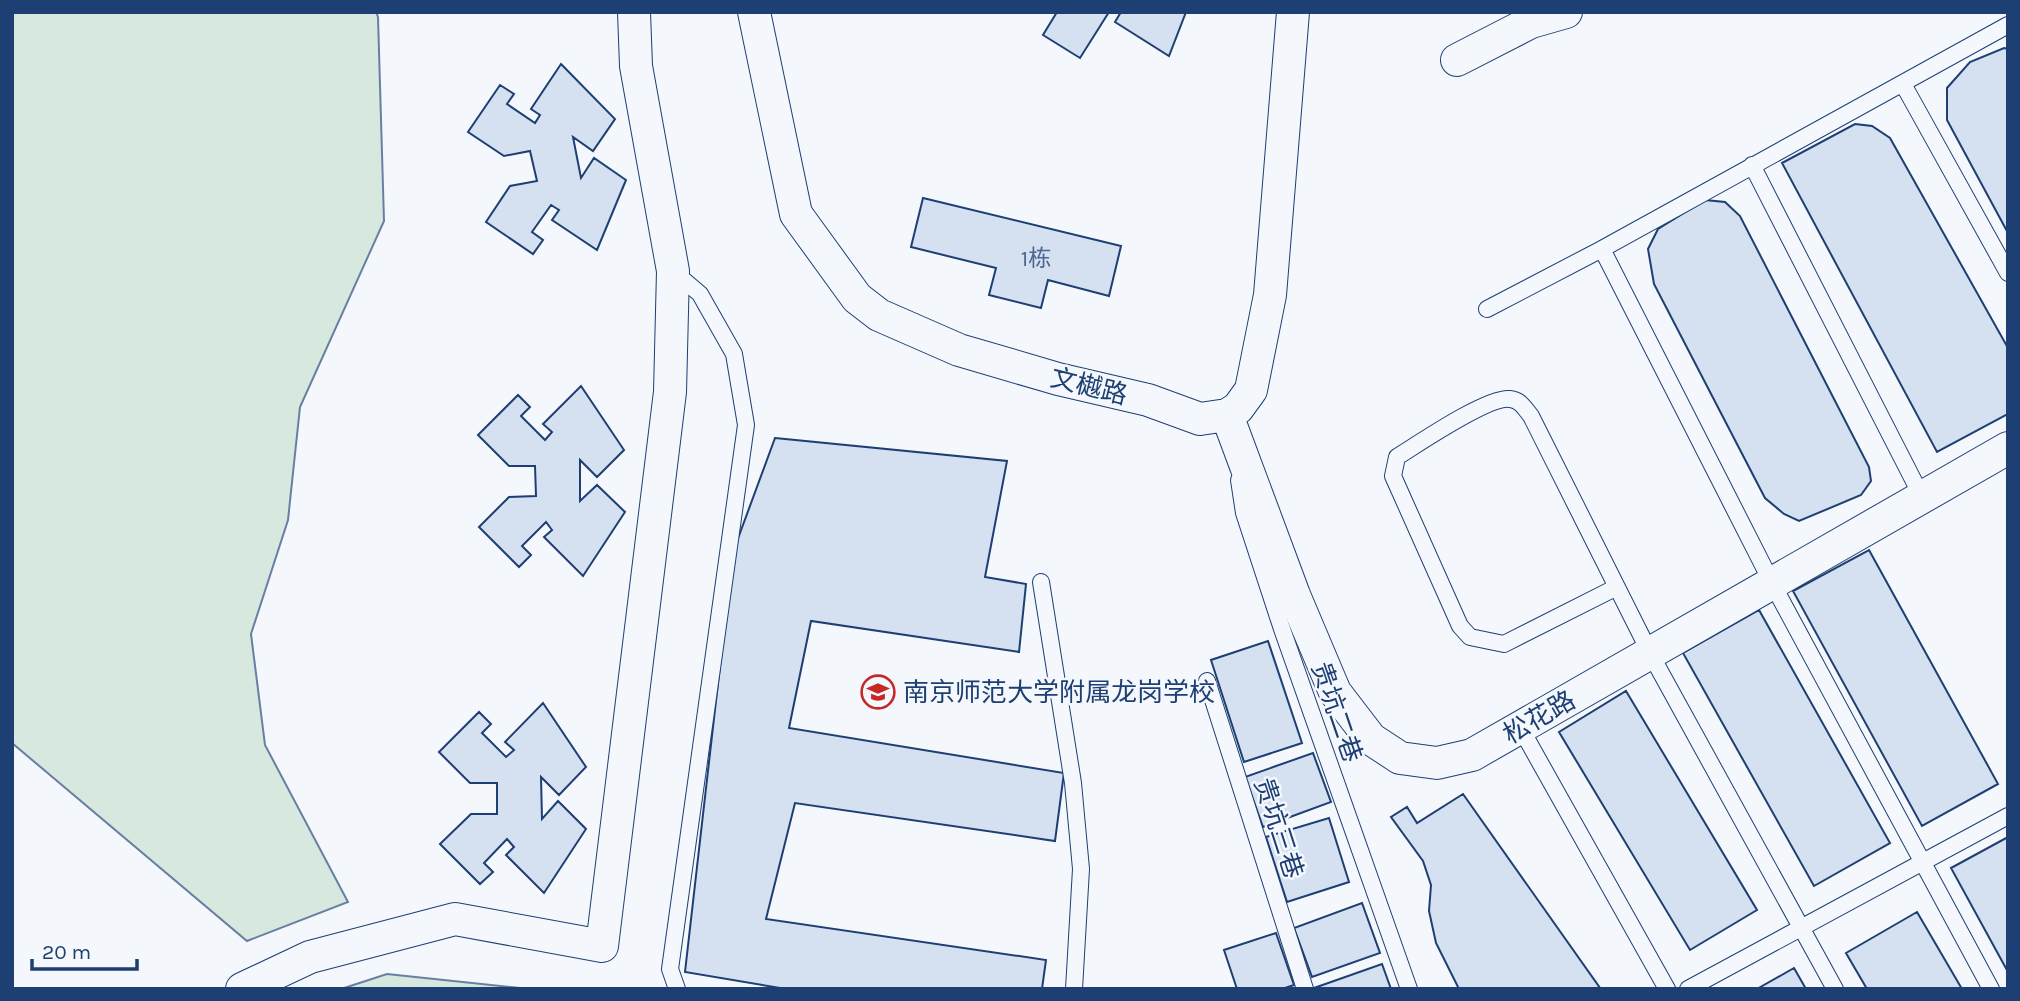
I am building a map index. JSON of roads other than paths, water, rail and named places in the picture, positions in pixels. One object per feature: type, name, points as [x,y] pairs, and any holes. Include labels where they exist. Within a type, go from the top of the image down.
[{"type":"street","points":[[242,989],[310,957],[455,919],[602,946],[670,392],[673,271],[636,66],[635,12]]},
{"type":"street","name":"文樾路","points":[[754,12],[796,214],[857,298],[879,315],[959,350],[1058,379],[1148,400],[1199,419],[1227,415]]},
{"type":"street","points":[[1227,415],[1238,408],[1251,390],[1270,295],[1293,12]]},
{"type":"street","points":[[1457,60],[1531,22],[1566,12]]},
{"type":"street","name":"松花路","points":[[1227,415],[1294,595],[1335,692],[1371,739],[1399,758],[1437,763],[1472,755],[2008,448]]},
{"type":"lane","points":[[1487,309],[1903,84],[1959,49],[2008,25]]},
{"type":"lane","points":[[1903,84],[2008,273]]},
{"type":"lane","points":[[1752,165],[1922,497]]},
{"type":"lane","points":[[1602,249],[1772,583],[1991,989]]},
{"type":"lane","points":[[673,271],[700,294],[734,354],[746,425],[670,969],[677,989]]},
{"type":"lane","points":[[1617,587],[1503,644],[1470,637],[1460,626],[1440,586],[1393,476],[1396,457],[1487,404],[1509,399],[1521,403],[1531,416],[1617,587],[1650,653],[1835,989]]},
{"type":"lane","name":"贵坑二巷","points":[[1239,447],[1244,513],[1409,989]]},
{"type":"lane","points":[[1041,582],[1073,783],[1081,869],[1074,989]]},
{"type":"lane","name":"贵坑三巷","points":[[1207,681],[1305,989]]},
{"type":"lane","points":[[1520,727],[1667,989]]},
{"type":"lane","points":[[1688,989],[2008,816]]},
{"type":"place","name":"南京师范大学附属龙岗学校","points":[[878,692]]}]
